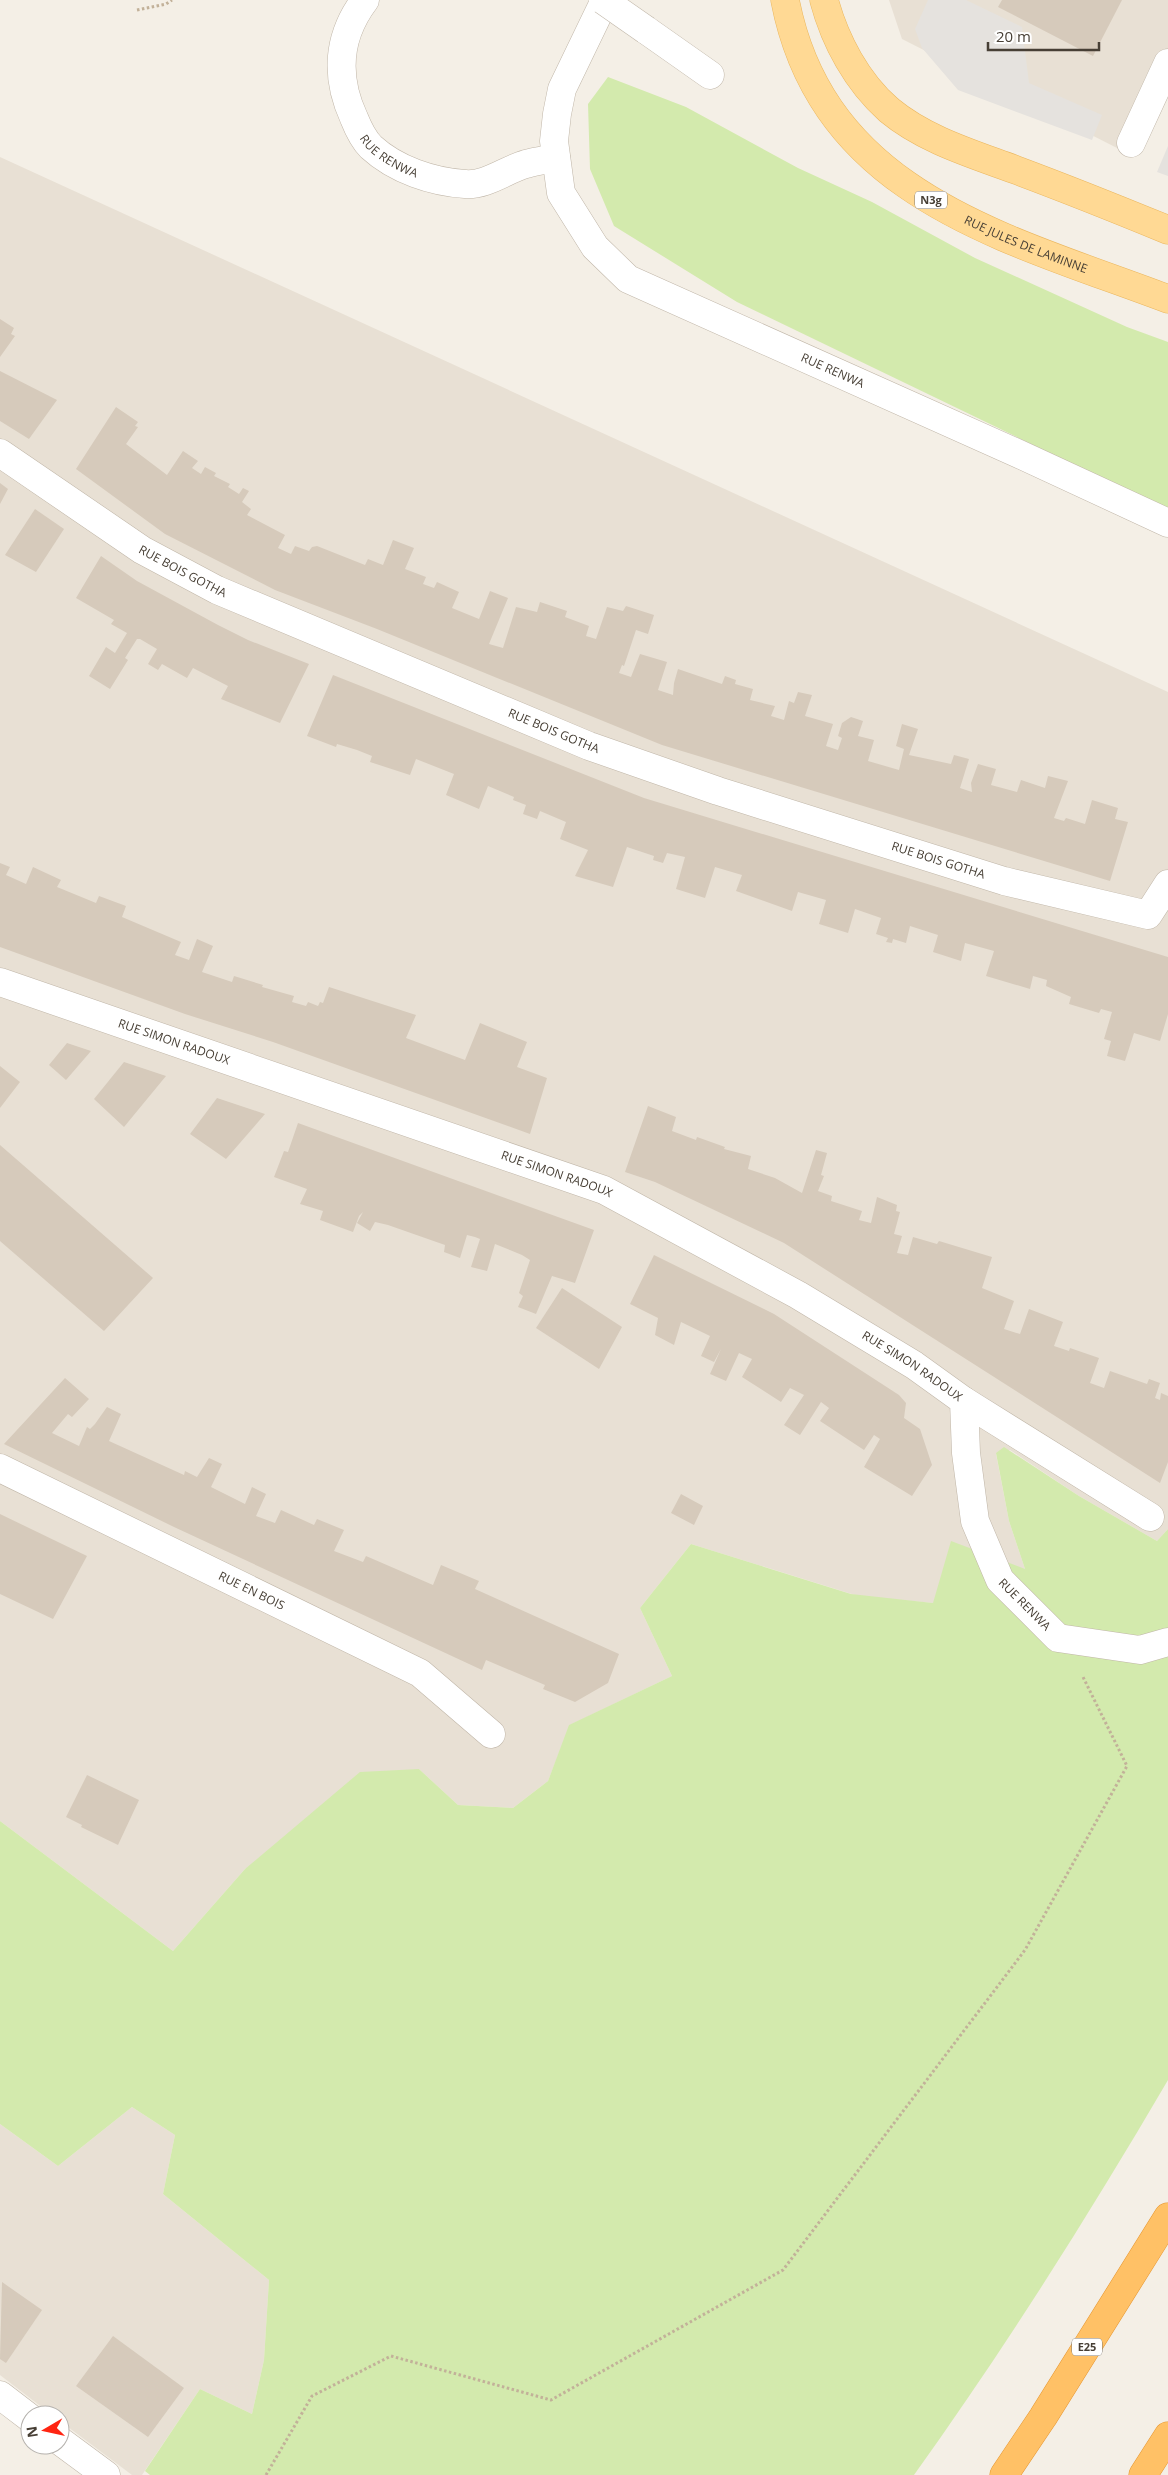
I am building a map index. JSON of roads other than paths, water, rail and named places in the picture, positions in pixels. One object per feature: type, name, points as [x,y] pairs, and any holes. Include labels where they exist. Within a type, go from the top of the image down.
[{"type":"highway","name":"E25","points":[[1004,2475],[1043,2418],[1168,2218]]},
{"type":"highway","points":[[1143,2475],[1168,2436]]},
{"type":"main road","name":"RUE JULES DE LAMINNE","points":[[785,0],[799,49],[816,88],[850,137],[887,172],[911,189],[990,232],[1168,299]]},
{"type":"main road","points":[[824,0],[848,60],[868,89],[889,110],[919,130],[958,148],[1168,230]]},
{"type":"street","name":"RUE RENWA","points":[[365,0],[350,23],[343,46],[340,71],[346,102],[358,129],[371,147],[399,166],[431,179],[468,185],[498,176],[525,164],[556,158]]},
{"type":"street","name":"RUE RENWA","points":[[710,75],[604,0],[562,89],[556,114],[556,158],[561,193],[574,218],[595,247],[628,279],[1019,454],[1168,523]]},
{"type":"street","points":[[1131,143],[1168,63]]},
{"type":"street","name":"RUE BOIS GOTHA","points":[[0,452],[142,550],[218,590],[589,746],[718,791],[995,878],[1158,919],[1168,884]]},
{"type":"street","name":"RUE SIMON RADOUX","points":[[0,982],[604,1190],[798,1295],[914,1365],[964,1401],[966,1453],[975,1521]]},
{"type":"street","points":[[964,1401],[1150,1516]]},
{"type":"street","name":"RUE EN BOIS","points":[[0,1468],[420,1673],[491,1734]]},
{"type":"street","name":"RUE RENWA","points":[[975,1521],[1000,1580],[1058,1638],[1140,1650],[1168,1642]]},
{"type":"street","points":[[0,2395],[20,2410]]},
{"type":"street","points":[[70,2448],[106,2475]]}]
